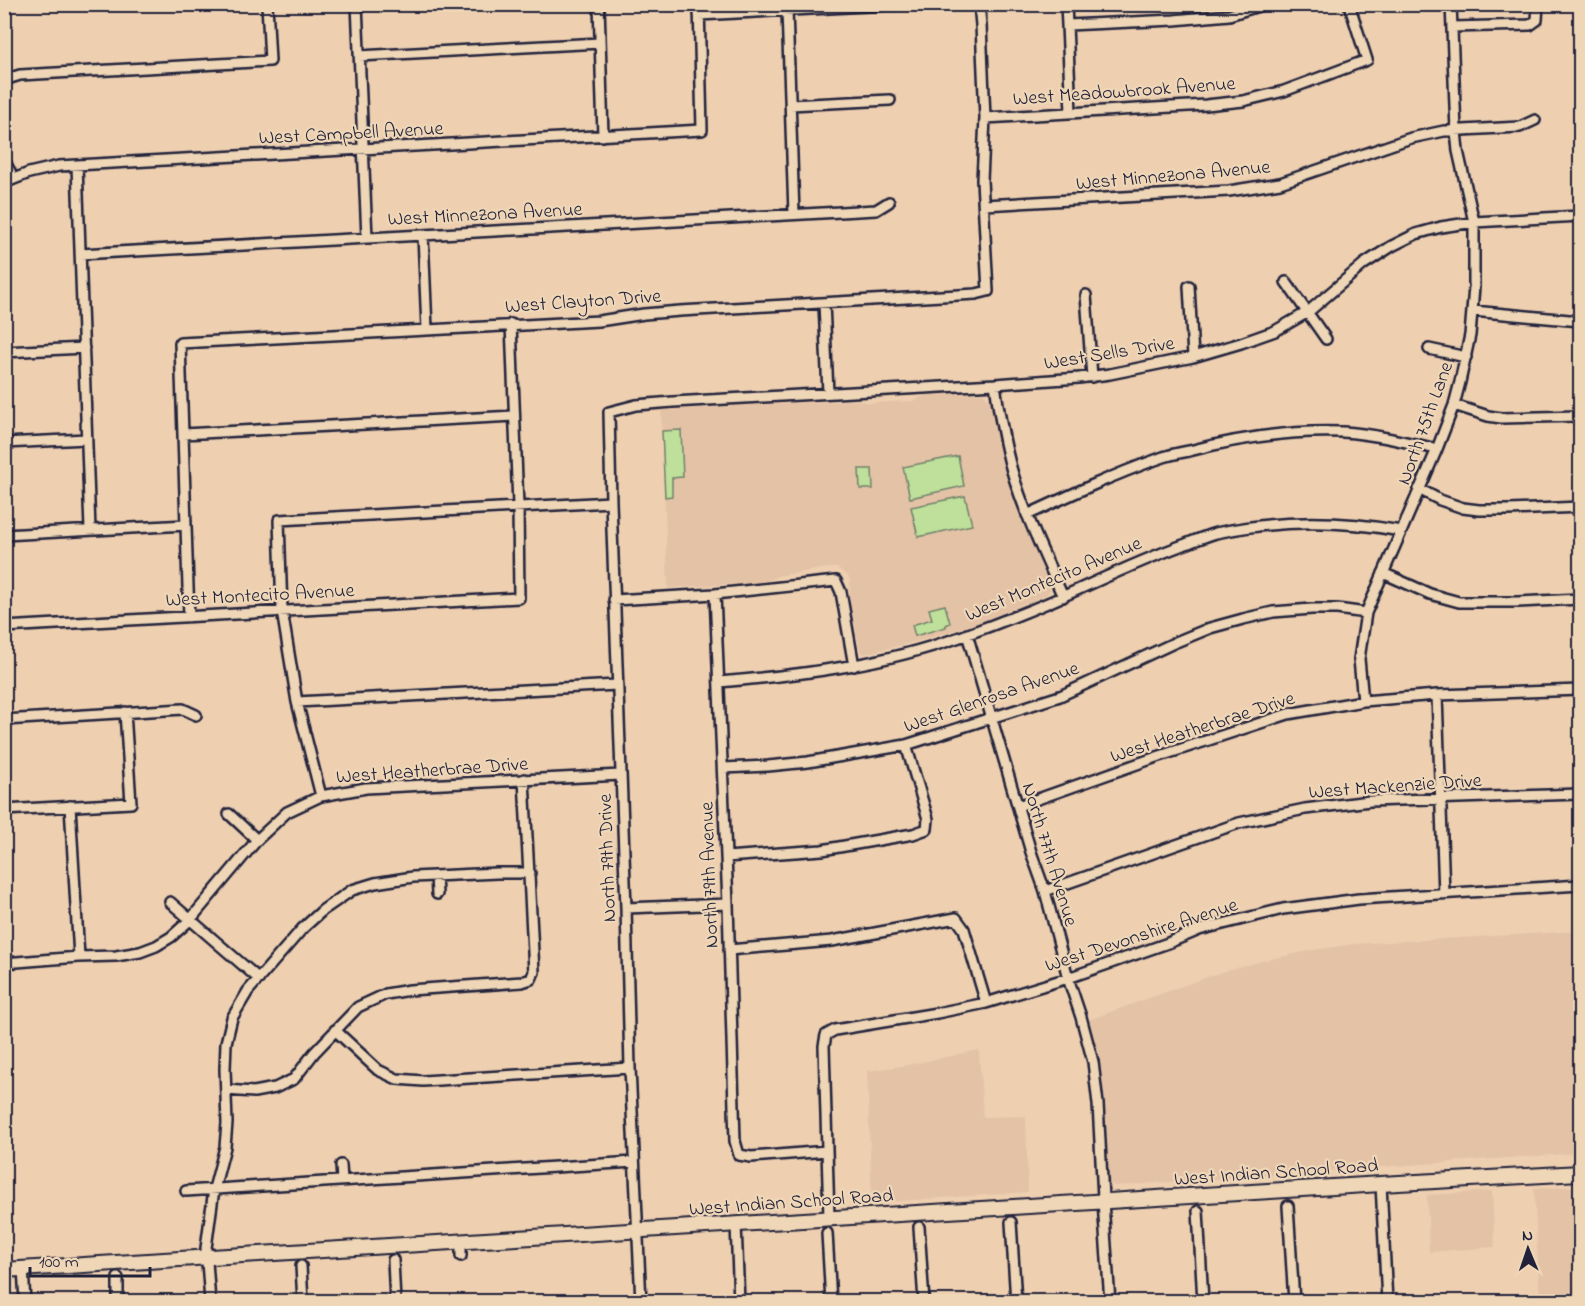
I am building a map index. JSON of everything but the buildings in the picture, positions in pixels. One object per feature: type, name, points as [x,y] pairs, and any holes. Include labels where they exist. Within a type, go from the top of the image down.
[{"type":"main road","name":"West Indian School Road","points":[[4,1269],[1581,1173]]},
{"type":"street","points":[[4,80],[20,75],[270,61],[267,4]]},
{"type":"street","points":[[357,4],[367,238]]},
{"type":"street","points":[[599,4],[603,136]]},
{"type":"street","points":[[699,4],[699,15],[906,4]]},
{"type":"street","points":[[979,4],[984,118],[982,180],[984,205]]},
{"type":"street","points":[[1066,4],[1071,112]]},
{"type":"street","points":[[1068,25],[1229,15],[1265,4]]},
{"type":"street","name":"West Meadowbrook Avenue","points":[[984,118],[1195,106],[1244,100],[1284,91],[1367,60],[1348,4]]},
{"type":"street","name":"North 75th Lane","points":[[1363,701],[1359,659],[1366,613],[1437,450],[1454,405],[1466,357],[1473,311],[1474,222],[1458,151],[1451,4]]},
{"type":"street","points":[[1452,27],[1530,25],[1538,20],[1538,4]]},
{"type":"street","points":[[787,10],[794,214]]},
{"type":"street","name":"West Campbell Avenue","points":[[4,183],[41,169],[77,165],[702,130],[699,15]]},
{"type":"street","points":[[359,56],[600,43]]},
{"type":"street","points":[[790,105],[890,100]]},
{"type":"street","name":"West Minnezona Avenue","points":[[984,205],[1229,191],[1280,183],[1412,138],[1444,131],[1520,128],[1535,120]]},
{"type":"street","points":[[4,160],[14,179]]},
{"type":"street","points":[[77,165],[90,530]]},
{"type":"street","name":"West Minnezona Avenue","points":[[80,254],[876,210],[889,202]]},
{"type":"street","name":"West Clayton Drive","points":[[183,434],[180,343],[599,321],[668,312],[976,294],[988,291],[984,205]]},
{"type":"street","name":"West Sells Drive","points":[[609,412],[645,404],[995,384],[1092,376],[1193,357],[1275,331],[1308,312],[1364,264],[1416,234],[1441,226],[1474,222],[1581,216]]},
{"type":"street","points":[[423,235],[428,329]]},
{"type":"street","points":[[1287,282],[1326,339]]},
{"type":"street","points":[[1189,286],[1193,357]]},
{"type":"street","points":[[1086,295],[1092,376]]},
{"type":"street","points":[[824,303],[828,393]]},
{"type":"street","points":[[1473,311],[1581,321]]},
{"type":"street","points":[[511,324],[518,506]]},
{"type":"street","points":[[4,352],[84,348]]},
{"type":"street","points":[[1430,349],[1466,357]]},
{"type":"street","points":[[995,384],[998,411],[1012,470],[1027,515],[1063,597]]},
{"type":"street","points":[[1454,405],[1501,418],[1581,416]]},
{"type":"street","name":"North 79th Drive","points":[[609,412],[610,502],[630,1068],[641,1302]]},
{"type":"street","points":[[189,616],[183,434],[514,416]]},
{"type":"street","points":[[1027,515],[1159,458],[1251,437],[1343,432],[1391,438],[1437,450]]},
{"type":"street","points":[[4,443],[87,439]]},
{"type":"street","points":[[1419,489],[1440,500],[1463,508],[1479,510],[1581,507]]},
{"type":"street","points":[[321,796],[297,702],[282,611],[279,520],[610,502]]},
{"type":"street","name":"West Montecito Avenue","points":[[4,627],[519,598],[518,506]]},
{"type":"street","name":"West Montecito Avenue","points":[[719,682],[783,677],[854,666],[906,654],[1011,619],[1159,554],[1215,534],[1261,526],[1304,523],[1346,524],[1401,531]]},
{"type":"street","points":[[4,535],[186,525]]},
{"type":"street","points":[[1383,573],[1430,594],[1460,602],[1581,599]]},
{"type":"street","points":[[614,600],[715,594],[836,581],[841,592],[854,666]]},
{"type":"street","name":"North 79th Avenue","points":[[715,594],[735,1142],[739,1155],[751,1157],[827,1151]]},
{"type":"street","name":"West Glenrosa Avenue","points":[[723,768],[808,762],[906,745],[1060,696],[1210,628],[1273,612],[1337,609],[1366,613]]},
{"type":"street","name":"North 77th Avenue","points":[[967,634],[1093,1062],[1098,1104],[1110,1302]]},
{"type":"street","points":[[297,702],[617,685]]},
{"type":"street","name":"West Heatherbrae Drive","points":[[1018,806],[1288,714],[1363,701],[1437,695],[1581,690]]},
{"type":"street","points":[[1437,695],[1444,894]]},
{"type":"street","points":[[4,720],[183,709],[196,715]]},
{"type":"street","points":[[4,810],[131,803],[124,712]]},
{"type":"street","points":[[726,857],[822,850],[913,834],[927,829],[928,819],[906,745]]},
{"type":"street","name":"West Heatherbrae Drive","points":[[4,963],[116,956],[140,952],[156,946],[171,937],[190,920],[257,840],[287,812],[321,796],[366,788],[621,775]]},
{"type":"street","points":[[226,1090],[254,1092],[275,1088],[294,1079],[314,1053],[358,1007],[386,994],[410,990],[522,982],[531,979],[534,972],[524,779]]},
{"type":"street","name":"West Mackenzie Drive","points":[[1044,891],[1239,823],[1305,809],[1370,801],[1581,794]]},
{"type":"street","points":[[70,806],[79,957]]},
{"type":"street","points":[[229,814],[257,840]]},
{"type":"street","points":[[210,1302],[206,1257],[214,1189],[225,1147],[226,1043],[232,1017],[248,991],[302,929],[323,910],[352,890],[375,883],[413,877],[530,873]]},
{"type":"street","points":[[436,876],[437,894]]},
{"type":"street","name":"West Devonshire Avenue","points":[[827,1151],[824,1046],[826,1035],[835,1030],[986,1003],[1068,978],[1199,930],[1282,909],[1359,899],[1581,885]]},
{"type":"street","points":[[170,902],[259,979]]},
{"type":"street","points":[[626,908],[728,904]]},
{"type":"street","points":[[729,950],[832,941],[956,918],[964,929],[986,1003]]},
{"type":"street","points":[[335,1030],[378,1070],[397,1079],[423,1082],[630,1068]]},
{"type":"street","points":[[827,1151],[829,1218]]},
{"type":"street","points":[[186,1191],[634,1162]]},
{"type":"street","points":[[341,1165],[342,1180]]},
{"type":"street","points":[[1381,1184],[1387,1302]]},
{"type":"street","points":[[1288,1206],[1294,1302]]},
{"type":"street","points":[[1198,1211],[1203,1302]]},
{"type":"street","points":[[1011,1222],[1016,1302]]},
{"type":"street","points":[[736,1224],[739,1302]]},
{"type":"street","points":[[919,1227],[924,1302]]},
{"type":"street","points":[[827,1233],[831,1302]]},
{"type":"street","points":[[461,1240],[462,1256]]},
{"type":"street","points":[[393,1260],[395,1302]]},
{"type":"street","points":[[302,1266],[303,1302]]},
{"type":"street","points":[[23,1268],[25,1302]]},
{"type":"street","points":[[118,1278],[118,1302]]},
{"type":"shaded area","points":[[983,393],[990,400],[1004,464],[1018,508],[1050,587],[1046,595],[978,623],[923,640],[864,654],[860,652],[849,595],[850,582],[848,576],[837,568],[777,576],[771,580],[751,583],[668,588],[661,410],[856,400],[869,403],[912,401],[926,395]]},
{"type":"shaded area","points":[[1580,931],[1580,1153],[1115,1186],[1110,1184],[1105,1103],[1099,1064],[1088,1020],[1221,972],[1313,950],[1353,944]]},
{"type":"shaded area","points":[[979,1050],[983,1117],[1026,1116],[1028,1192],[872,1203],[867,1071]]},
{"type":"shaded area","points":[[1580,1186],[1580,1301],[1540,1301],[1534,1189]]},
{"type":"shaded area","points":[[1492,1191],[1495,1247],[1429,1252],[1427,1195]]},
{"type":"green space","points":[[681,430],[683,477],[672,478],[672,496],[665,497],[662,431]]},
{"type":"green space","points":[[958,456],[964,486],[910,498],[903,467]]},
{"type":"green space","points":[[859,469],[872,469],[873,489],[860,489]]},
{"type":"green space","points":[[965,496],[972,525],[918,537],[911,507]]},
{"type":"green space","points":[[945,605],[950,623],[946,627],[915,636],[912,625],[932,619],[929,609]]}]
